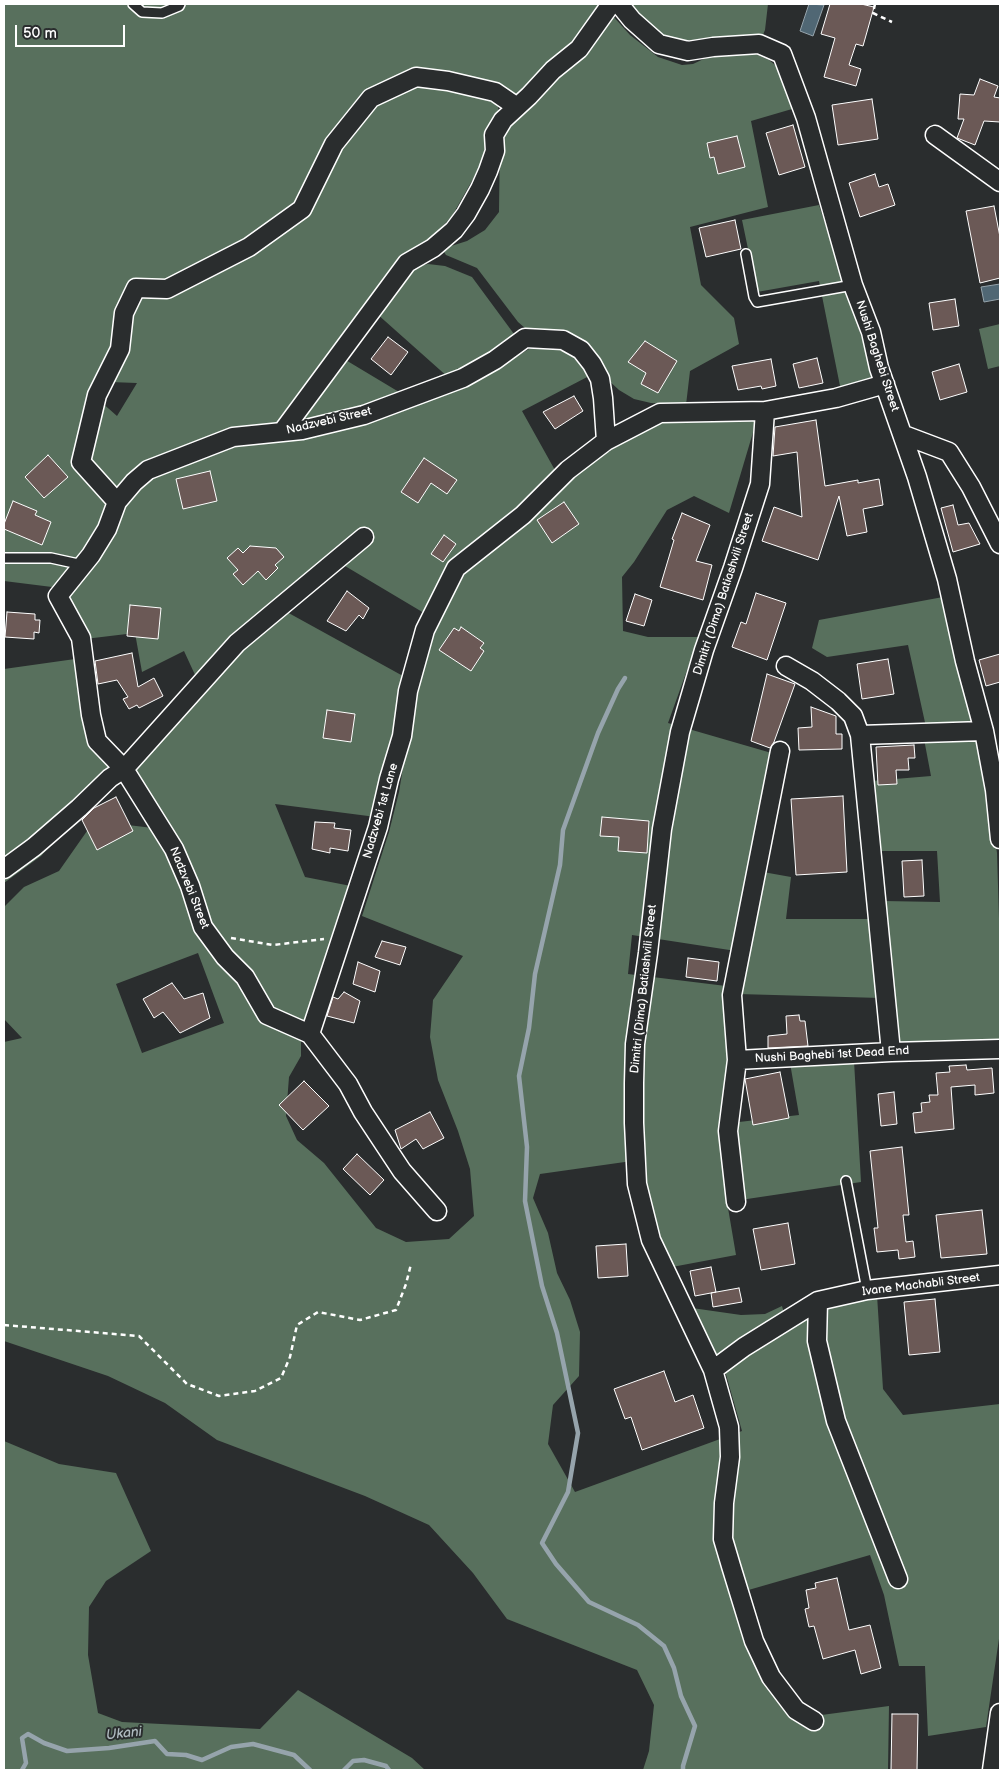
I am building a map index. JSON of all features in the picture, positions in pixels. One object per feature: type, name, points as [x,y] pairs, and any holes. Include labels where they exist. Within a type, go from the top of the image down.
[{"type":"street","points":[[282,432],[407,263],[433,248],[454,230],[466,214],[480,189],[495,151],[494,135],[503,120],[553,70],[579,49],[612,4]]},
{"type":"street","name":"Nushi Baghebi Street","points":[[619,4],[632,20],[659,44],[688,51],[713,47],[759,44],[782,54],[806,118],[853,285],[871,332],[885,384],[904,435],[947,579],[965,662],[984,731],[995,790],[1000,839]]},
{"type":"street","points":[[117,502],[81,462],[97,395],[120,349],[124,313],[136,288],[167,289],[249,247],[302,209],[334,144],[371,98],[416,77],[448,81],[495,92],[517,107]]},
{"type":"street","points":[[935,135],[1000,182]]},
{"type":"street","name":"Nadzvebi Street","points":[[310,1034],[268,1015],[245,977],[225,957],[203,927],[190,886],[174,848],[124,769],[97,741],[91,715],[81,638],[58,596],[91,556],[107,529],[117,502],[134,482],[148,470],[234,437],[302,430],[364,415],[463,378],[495,360],[525,338],[563,340],[580,350],[592,364],[600,379],[606,441]]},
{"type":"street","points":[[606,441],[660,413],[765,411],[836,398],[885,384]]},
{"type":"street","name":"Dimitri (Dima) Batiashvili Street","points":[[765,411],[760,484],[704,650],[680,732],[662,829],[636,1044],[634,1083],[637,1184],[651,1240],[713,1370],[730,1427],[730,1457],[724,1503],[723,1538],[754,1641],[771,1678],[796,1710],[814,1721]]},
{"type":"street","points":[[904,435],[949,452],[971,487],[1000,544]]},
{"type":"street","name":"Nadzvebi 1st Lane","points":[[310,1034],[378,827],[389,779],[402,736],[408,691],[425,630],[456,568],[523,514],[568,470],[606,441]]},
{"type":"street","points":[[4,869],[34,847],[110,778],[124,769],[237,643],[364,537]]},
{"type":"street","points":[[786,666],[812,681],[838,701],[853,716],[860,735],[891,1052]]},
{"type":"street","points":[[860,735],[984,731]]},
{"type":"street","name":"Nushi Baghebi 1st Dead End","points":[[780,751],[732,995],[737,1060],[891,1052],[1000,1049]]},
{"type":"street","points":[[310,1034],[348,1084],[363,1112],[402,1171],[436,1211]]},
{"type":"street","points":[[736,1202],[728,1132],[737,1060]]},
{"type":"street","name":"Ivane Machabli Street","points":[[713,1370],[744,1347],[818,1301],[868,1290],[1000,1275]]},
{"type":"street","points":[[818,1301],[817,1342],[836,1421],[898,1579]]},
{"type":"street","points":[[992,1770],[1000,1713]]},
{"type":"lane","points":[[133,4],[142,12],[162,13],[180,4]]},
{"type":"lane","points":[[746,254],[754,297],[757,302],[853,285]]},
{"type":"lane","points":[[4,558],[51,558],[83,565]]},
{"type":"lane","points":[[846,1181],[868,1290]]},
{"type":"path","points":[[876,4],[873,13],[892,22]]},
{"type":"path","points":[[210,938],[238,938],[272,945],[341,938]]},
{"type":"path","points":[[4,1325],[139,1336],[187,1384],[219,1396],[255,1391],[281,1378],[290,1357],[297,1325],[318,1312],[360,1320],[396,1310],[411,1264]]},
{"type":"green space","points":[[4,4],[606,4],[577,45],[518,101],[498,87],[416,67],[368,91],[297,206],[250,242],[166,285],[134,284],[79,467],[111,501],[84,557],[52,587],[4,581]]},
{"type":"green space","points":[[619,4],[768,4],[765,30],[759,44],[659,44]]},
{"type":"green space","points":[[612,15],[630,35],[658,57],[682,65],[693,64],[710,56],[753,53],[769,60],[780,69],[792,109],[751,121],[768,207],[690,227],[701,285],[734,318],[739,344],[690,371],[686,405],[651,403],[634,399],[619,390],[606,378],[590,347],[574,337],[525,328],[518,322],[477,268],[446,255],[444,252],[448,247],[467,241],[485,230],[499,212],[500,136]]},
{"type":"green space","points":[[416,82],[488,97],[497,103],[499,112],[488,135],[485,154],[452,216],[440,229],[432,243],[279,427],[217,433],[163,458],[139,465],[117,491],[87,462],[100,401],[117,416],[137,383],[110,382],[138,294],[307,212],[338,150],[375,102]]},
{"type":"green space","points":[[819,205],[876,382],[841,391],[819,281],[757,292],[742,220]]},
{"type":"green space","points":[[428,264],[445,266],[472,277],[514,334],[515,341],[449,378],[376,313],[408,269]]},
{"type":"green space","points":[[1000,324],[1000,366],[988,369],[979,329]]},
{"type":"green space","points":[[541,346],[554,346],[569,351],[584,363],[591,375],[522,411],[556,472],[424,613],[340,563],[369,538],[365,529],[337,551],[196,677],[184,651],[142,672],[135,633],[85,639],[65,596],[123,506],[142,482],[226,446],[333,431],[381,418],[452,389],[501,366],[529,349]]},
{"type":"green space","points":[[344,359],[404,395],[292,425]]},
{"type":"green space","points":[[665,419],[757,419],[729,513],[694,496],[667,510],[634,562],[622,577],[623,631],[648,637],[699,637],[668,723],[775,754],[736,951],[632,935],[628,974],[726,986],[729,1061],[722,1124],[799,1115],[790,1063],[854,1061],[861,1182],[727,1202],[736,1255],[672,1267],[656,1233],[647,1190],[646,1159],[540,1174],[533,1198],[548,1233],[557,1273],[570,1300],[580,1332],[579,1376],[553,1405],[548,1444],[575,1492],[742,1431],[725,1371],[692,1308],[741,1315],[765,1314],[782,1306],[787,1324],[823,1306],[877,1295],[883,1389],[903,1415],[1000,1404],[1000,1632],[986,1727],[928,1736],[925,1666],[899,1666],[884,1595],[870,1555],[745,1591],[777,1677],[814,1716],[889,1706],[888,1770],[643,1770],[649,1751],[654,1705],[637,1670],[507,1619],[473,1573],[429,1525],[365,1496],[217,1440],[165,1403],[108,1376],[4,1341],[4,1042],[22,1038],[4,1019],[4,907],[24,887],[59,871],[94,821],[153,828],[170,851],[224,966],[301,1035],[301,1056],[289,1077],[286,1116],[297,1140],[324,1163],[376,1228],[406,1242],[449,1239],[474,1216],[470,1169],[458,1131],[438,1080],[430,1037],[433,1000],[463,956],[362,916],[389,832],[399,792],[417,682],[434,632],[461,572],[575,473],[609,447]],"holes":[[[198,953],[224,1023],[142,1053],[116,984]]]},
{"type":"green space","points":[[943,597],[977,728],[926,727],[908,645],[827,657],[812,648],[819,620]]},
{"type":"green space","points":[[285,611],[403,676],[402,700],[376,817],[275,804],[305,877],[351,886],[304,1027],[268,1009],[208,928],[179,848],[136,769],[204,685],[243,644]]},
{"type":"green space","points":[[75,659],[81,672],[91,747],[117,764],[114,777],[41,856],[4,883],[4,669]]},
{"type":"green space","points":[[981,737],[997,853],[1000,1042],[898,1047],[883,901],[940,902],[937,851],[877,851],[871,781],[931,776],[924,739]]},
{"type":"green space","points":[[763,872],[791,877],[786,919],[873,919],[881,998],[738,994]]},
{"type":"green space","points":[[4,1441],[59,1464],[116,1473],[151,1551],[106,1581],[89,1607],[88,1655],[98,1713],[122,1722],[260,1729],[298,1690],[412,1758],[425,1770],[4,1770]]},
{"type":"water","points":[[809,4],[824,5],[813,36],[800,31]]},
{"type":"water","points":[[1000,284],[1000,299],[984,302],[981,287]]},
{"type":"building","points":[[830,4],[861,4],[874,7],[863,46],[856,44],[849,65],[861,69],[856,86],[824,77],[835,38],[821,34]]},
{"type":"building","points":[[980,79],[998,86],[994,97],[1000,98],[1000,122],[984,121],[975,145],[957,138],[964,119],[958,119],[960,94],[974,95]]},
{"type":"building","points":[[872,99],[878,139],[838,145],[832,105]]},
{"type":"building","points":[[793,125],[805,167],[779,175],[766,133]]},
{"type":"building","points":[[737,136],[745,167],[718,174],[714,157],[710,158],[707,143]]},
{"type":"building","points":[[875,174],[879,187],[888,184],[895,205],[860,217],[849,183]]},
{"type":"building","points":[[994,206],[1000,237],[1000,278],[980,283],[966,211]]},
{"type":"building","points":[[735,220],[741,249],[706,257],[699,228]]},
{"type":"building","points":[[955,299],[959,326],[933,330],[929,303]]},
{"type":"building","points":[[388,337],[408,352],[391,375],[371,359]]},
{"type":"building","points":[[645,341],[677,361],[658,393],[641,384],[646,373],[628,362]]},
{"type":"building","points":[[817,358],[823,383],[799,388],[793,364]]},
{"type":"building","points":[[771,359],[776,386],[762,389],[761,386],[738,390],[732,366]]},
{"type":"building","points":[[959,364],[967,392],[940,400],[932,372]]},
{"type":"building","points":[[574,396],[583,411],[555,429],[543,412]]},
{"type":"building","points":[[816,420],[825,486],[858,480],[858,483],[879,479],[883,505],[863,509],[867,532],[847,536],[839,496],[818,560],[762,541],[774,507],[802,517],[797,452],[773,456],[775,427]]},
{"type":"building","points":[[48,455],[68,477],[44,498],[25,477]]},
{"type":"building","points":[[424,458],[457,480],[447,494],[431,483],[418,503],[401,492]]},
{"type":"building","points":[[210,471],[217,501],[183,509],[176,479]]},
{"type":"building","points":[[13,501],[37,511],[35,515],[51,522],[42,545],[4,529],[4,524]]},
{"type":"building","points":[[564,502],[579,524],[552,543],[537,520]]},
{"type":"building","points":[[953,505],[958,525],[969,523],[980,544],[953,552],[941,508]]},
{"type":"building","points":[[682,513],[710,525],[696,561],[712,565],[703,600],[660,587],[674,540],[672,539]]},
{"type":"building","points":[[444,535],[456,544],[443,562],[431,554]]},
{"type":"building","points":[[250,546],[276,548],[284,557],[275,565],[278,568],[266,580],[258,571],[243,585],[233,574],[238,570],[227,558],[238,548],[243,553]]},
{"type":"building","points":[[347,591],[369,608],[363,619],[359,615],[346,631],[327,621]]},
{"type":"building","points":[[756,593],[786,603],[767,660],[732,647],[741,622],[746,624]]},
{"type":"building","points":[[635,594],[652,600],[644,626],[626,621]]},
{"type":"building","points":[[130,605],[161,608],[158,639],[127,636]]},
{"type":"building","points":[[7,612],[35,614],[35,620],[40,620],[39,633],[34,632],[34,639],[5,637]]},
{"type":"building","points":[[461,627],[484,643],[480,648],[484,651],[471,671],[439,650],[454,628],[459,631]]},
{"type":"building","points":[[132,653],[138,687],[154,678],[163,696],[139,708],[137,705],[129,709],[123,699],[128,697],[117,680],[98,684],[95,661]]},
{"type":"building","points":[[1000,654],[1000,682],[986,686],[979,660]]},
{"type":"building","points":[[888,659],[894,694],[862,699],[857,664]]},
{"type":"building","points":[[767,674],[795,684],[774,742],[770,748],[751,741]]},
{"type":"building","points":[[811,707],[836,716],[836,734],[842,734],[842,749],[799,750],[798,728],[812,727]]},
{"type":"building","points":[[327,710],[355,714],[351,742],[323,738]]},
{"type":"building","points":[[914,745],[915,758],[908,758],[909,770],[896,770],[897,784],[878,785],[876,747]]},
{"type":"building","points":[[843,796],[847,872],[796,875],[791,799]]},
{"type":"building","points":[[116,797],[133,831],[97,850],[82,820],[94,808]]},
{"type":"building","points":[[602,817],[649,821],[647,853],[618,851],[619,837],[600,836]]},
{"type":"building","points":[[315,822],[335,823],[334,828],[351,830],[348,851],[330,848],[330,853],[312,849]]},
{"type":"building","points":[[922,860],[924,896],[904,897],[902,861]]},
{"type":"building","points":[[382,941],[406,947],[400,965],[375,957]]},
{"type":"building","points":[[688,958],[719,962],[717,981],[686,977]]},
{"type":"building","points":[[358,962],[380,971],[375,992],[353,984]]},
{"type":"building","points":[[172,983],[184,999],[203,993],[210,1018],[180,1033],[163,1012],[154,1018],[143,999]]},
{"type":"building","points":[[344,992],[360,1001],[354,1023],[327,1016],[333,997],[338,999]]},
{"type":"building","points":[[799,1015],[800,1021],[805,1021],[808,1046],[768,1048],[768,1036],[787,1034],[786,1016]]},
{"type":"building","points":[[966,1065],[967,1070],[992,1068],[994,1093],[975,1095],[975,1085],[951,1087],[954,1129],[915,1133],[913,1113],[922,1112],[921,1103],[930,1102],[929,1095],[938,1095],[936,1073],[950,1072],[949,1066]]},
{"type":"building","points":[[780,1072],[789,1118],[753,1125],[745,1079]]},
{"type":"building","points":[[304,1081],[329,1106],[303,1130],[279,1105]]},
{"type":"building","points":[[894,1092],[897,1124],[881,1126],[878,1094]]},
{"type":"building","points":[[430,1112],[444,1138],[423,1149],[416,1139],[401,1149],[395,1130]]},
{"type":"building","points":[[902,1147],[909,1215],[903,1215],[906,1242],[913,1241],[915,1257],[899,1259],[898,1250],[877,1252],[874,1228],[878,1228],[870,1151]]},
{"type":"building","points":[[357,1154],[384,1180],[370,1195],[343,1169]]},
{"type":"building","points":[[982,1210],[987,1254],[941,1258],[936,1215]]},
{"type":"building","points":[[788,1223],[795,1264],[761,1270],[753,1229]]},
{"type":"building","points":[[626,1244],[628,1276],[598,1278],[596,1246]]},
{"type":"building","points":[[711,1267],[716,1292],[695,1296],[690,1271]]},
{"type":"building","points":[[739,1288],[742,1302],[713,1307],[711,1293]]},
{"type":"building","points":[[935,1299],[940,1352],[909,1355],[904,1302]]},
{"type":"building","points":[[664,1371],[675,1402],[693,1395],[704,1428],[642,1450],[631,1417],[625,1419],[614,1389]]},
{"type":"building","points":[[837,1578],[849,1630],[870,1625],[881,1668],[861,1674],[855,1650],[823,1659],[814,1626],[809,1627],[805,1609],[809,1608],[806,1590],[816,1588],[815,1583]]},
{"type":"building","points":[[892,1714],[918,1714],[917,1770],[891,1770]]},
{"type":"waterway","points":[[625,678],[598,733],[563,830],[560,865],[535,974],[529,1028],[519,1076],[527,1147],[525,1201],[542,1286],[557,1333],[578,1433],[568,1492],[542,1543],[556,1564],[589,1602],[638,1625],[664,1646],[674,1668],[681,1696],[695,1726],[683,1770]]},
{"type":"waterway","name":"Ukani","points":[[22,1770],[26,1763],[22,1738],[28,1734],[44,1743],[67,1751],[109,1748],[155,1741],[167,1754],[186,1755],[202,1760],[231,1747],[253,1744],[294,1755],[310,1770]]},
{"type":"waterway","name":"Ukani","points":[[344,1770],[353,1761],[364,1760],[386,1766],[389,1770]]}]
